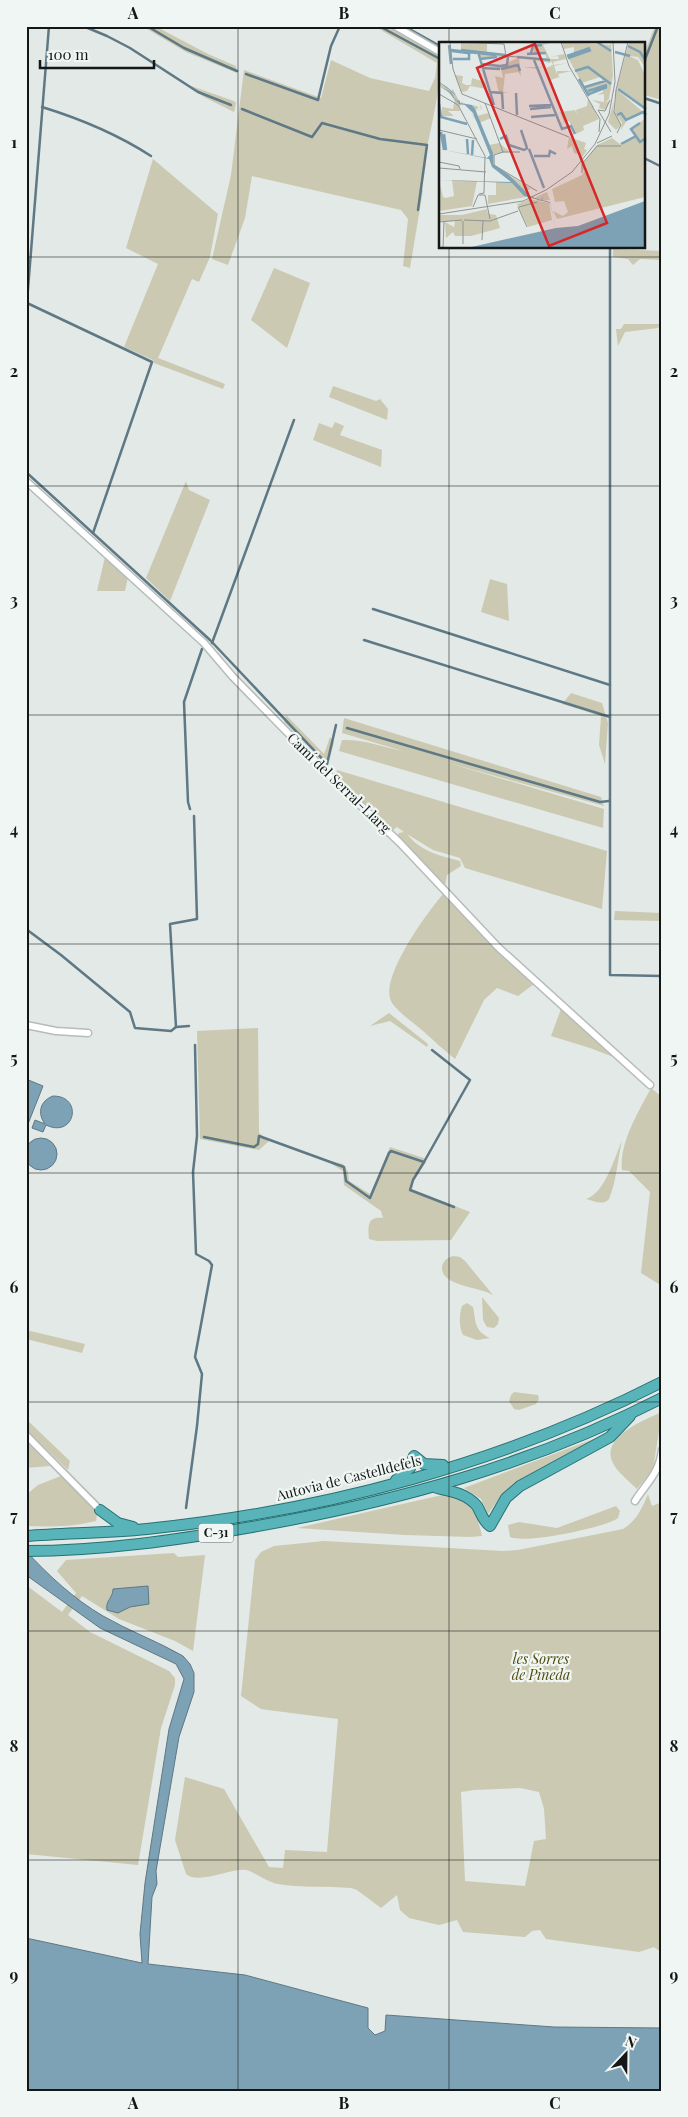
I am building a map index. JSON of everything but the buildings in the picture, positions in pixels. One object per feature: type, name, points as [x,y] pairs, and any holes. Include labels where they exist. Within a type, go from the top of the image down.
[{"type":"highway","name":"Autovia de Castelldefels","points":[[26,1536],[148,1529],[287,1509],[393,1483],[497,1452],[556,1430],[662,1382]]},
{"type":"highway","name":"Autovia de Castelldefels","points":[[31,1551],[104,1548],[199,1536],[339,1511],[434,1488],[537,1454],[662,1398]]},
{"type":"highway","points":[[434,1488],[464,1496],[476,1506],[485,1522],[490,1526],[506,1498],[520,1486],[610,1437],[634,1412]]},
{"type":"highway","points":[[393,1483],[410,1468],[414,1456],[424,1464],[453,1466]]},
{"type":"highway","points":[[100,1510],[122,1525],[148,1529]]},
{"type":"highway","points":[[74,1533],[96,1526],[101,1516],[100,1510]]},
{"type":"street","points":[[395,26],[439,51]]},
{"type":"street","name":"Camí del Serral-Llarg","points":[[26,481],[204,643],[232,677],[333,779],[400,843],[499,948],[650,1085]]},
{"type":"street","points":[[26,1025],[56,1031],[88,1033]]},
{"type":"street","points":[[26,1436],[100,1510]]},
{"type":"street","points":[[635,1501],[660,1464],[662,1450]]},
{"type":"green space","points":[[142,26],[155,26],[208,54],[236,66],[237,73],[186,52]]},
{"type":"green space","points":[[374,26],[386,26],[439,56],[438,90],[423,171],[421,187],[423,190],[410,268],[403,266],[408,219],[401,210],[252,176],[245,218],[228,265],[212,259],[231,175],[244,70],[321,98],[331,60],[370,78],[429,91],[435,78],[437,63]]},
{"type":"green space","points":[[655,26],[662,26],[662,100],[646,96],[646,49]]},
{"type":"green space","points":[[191,86],[234,101],[236,103],[234,112],[204,97]]},
{"type":"green space","points":[[153,159],[218,214],[210,257],[199,282],[192,279],[158,358],[225,384],[223,389],[154,363],[153,360],[124,347],[158,264],[126,248]]},
{"type":"green space","points":[[613,249],[662,251],[662,260],[640,259],[633,265],[628,259],[613,257]]},
{"type":"green space","points":[[274,268],[310,283],[287,348],[251,320]]},
{"type":"green space","points":[[624,324],[661,324],[658,328],[625,332],[618,346],[616,329],[621,329]]},
{"type":"green space","points":[[333,386],[376,401],[380,399],[388,409],[387,420],[329,397]]},
{"type":"green space","points":[[335,422],[344,426],[340,435],[382,450],[381,467],[313,440],[319,423],[332,428]]},
{"type":"green space","points":[[186,481],[189,490],[210,500],[170,601],[146,578]]},
{"type":"green space","points":[[105,557],[128,577],[125,591],[97,591]]},
{"type":"green space","points":[[490,579],[507,584],[509,621],[481,612]]},
{"type":"green space","points":[[571,693],[602,703],[608,723],[605,764],[599,745],[601,716],[562,704]]},
{"type":"green space","points":[[286,715],[324,754],[330,737],[334,742],[328,765],[284,722]]},
{"type":"green space","points":[[344,718],[601,797],[604,806],[445,762],[604,809],[603,828],[339,751],[342,740],[350,740],[403,751],[342,733]]},
{"type":"green space","points":[[337,770],[607,851],[602,909],[465,868],[460,858],[433,850],[407,834],[424,849],[460,861],[461,866],[447,875],[445,886],[397,836],[399,833],[404,832],[397,827],[392,831],[336,777]]},
{"type":"green space","points":[[444,893],[534,984],[518,996],[497,988],[484,1000],[455,1059],[399,1011],[392,1003],[389,992],[398,963],[407,946],[427,914]]},
{"type":"green space","points":[[615,911],[662,913],[662,921],[614,920]]},
{"type":"green space","points":[[561,1009],[616,1058],[551,1036]]},
{"type":"green space","points":[[389,1013],[428,1044],[427,1047],[390,1021],[370,1026]]},
{"type":"green space","points":[[258,1028],[259,1133],[269,1141],[259,1150],[200,1139],[197,1031]]},
{"type":"green space","points":[[651,1088],[662,1097],[662,1286],[641,1273],[650,1192],[629,1171],[622,1170],[622,1160],[627,1138]]},
{"type":"green space","points":[[622,1141],[609,1199],[601,1203],[586,1199],[593,1195],[604,1182]]},
{"type":"green space","points":[[390,1147],[424,1158],[426,1162],[414,1180],[412,1189],[470,1212],[451,1240],[377,1241],[369,1239],[371,1220],[383,1218],[381,1211],[344,1185],[343,1171],[325,1160],[343,1164],[348,1172],[349,1181],[370,1194]]},
{"type":"green space","points":[[453,1256],[460,1257],[465,1261],[493,1295],[447,1278],[443,1273],[442,1267],[446,1260]]},
{"type":"green space","points":[[482,1297],[499,1318],[498,1324],[494,1328],[487,1327],[483,1320]]},
{"type":"green space","points":[[467,1303],[473,1307],[478,1329],[490,1338],[477,1340],[463,1335],[460,1325],[460,1313],[462,1306]]},
{"type":"green space","points":[[26,1330],[85,1344],[82,1353],[26,1339]]},
{"type":"green space","points":[[514,1392],[538,1395],[539,1399],[536,1404],[519,1410],[514,1409],[509,1401]]},
{"type":"green space","points":[[662,1412],[653,1469],[637,1489],[613,1463],[611,1454],[613,1445],[626,1431]]},
{"type":"green space","points":[[26,1419],[70,1461],[68,1470],[26,1429]]},
{"type":"green space","points":[[604,1435],[502,1494],[488,1514],[481,1499],[464,1488]]},
{"type":"green space","points":[[26,1441],[50,1466],[26,1468]]},
{"type":"green space","points":[[61,1476],[96,1510],[96,1521],[61,1526],[26,1526],[26,1495],[38,1485]]},
{"type":"green space","name":"les Sorres de Pineda","points":[[648,1494],[652,1506],[662,1502],[662,1953],[654,1947],[639,1952],[546,1939],[540,1930],[532,1931],[525,1937],[463,1932],[457,1920],[439,1925],[409,1918],[400,1910],[397,1895],[381,1908],[357,1890],[351,1888],[278,1884],[246,1870],[198,1878],[186,1874],[175,1840],[185,1777],[224,1789],[269,1867],[283,1868],[285,1850],[327,1852],[338,1719],[261,1709],[241,1696],[255,1560],[261,1552],[274,1546],[324,1541],[503,1551],[518,1550],[623,1529],[628,1526],[641,1510]],"holes":[[[520,1788],[539,1792],[544,1809],[546,1839],[534,1841],[525,1886],[465,1881],[461,1792]]]},
{"type":"green space","points":[[442,1495],[459,1500],[470,1507],[477,1519],[482,1536],[405,1535],[297,1528]]},
{"type":"green space","points":[[616,1506],[620,1511],[618,1518],[597,1526],[548,1537],[519,1539],[510,1537],[508,1525],[519,1522],[557,1528]]},
{"type":"green space","points":[[174,1553],[178,1557],[205,1555],[193,1651],[175,1641],[119,1619],[82,1596],[68,1615],[90,1632],[169,1671],[175,1678],[175,1685],[161,1728],[138,1865],[26,1854],[26,1585],[62,1612],[76,1593],[57,1571],[66,1560]]},
{"type":"water","points":[[26,1079],[43,1086],[26,1129]]},
{"type":"water","points":[[53,1096],[63,1098],[69,1102],[72,1116],[69,1122],[64,1126],[56,1128],[46,1125],[43,1132],[32,1128],[35,1120],[45,1124],[41,1116],[41,1108],[45,1101]]},
{"type":"water","points":[[41,1138],[52,1143],[57,1154],[52,1165],[41,1170],[30,1165],[25,1154],[30,1143]]},
{"type":"water","points":[[26,1551],[72,1595],[113,1621],[183,1656],[190,1664],[194,1673],[194,1692],[179,1737],[156,1871],[157,1884],[152,1897],[148,1964],[245,1975],[368,2008],[368,2028],[375,2035],[385,2031],[386,2015],[554,2027],[662,2028],[662,2091],[26,2091],[26,1938],[142,1963],[140,1934],[145,1883],[169,1729],[184,1679],[176,1664],[100,1628],[26,1575]]},
{"type":"water","points":[[148,1586],[149,1604],[130,1607],[118,1613],[107,1610],[107,1604],[113,1589]]},
{"type":"waterway","points":[[26,314],[49,26]]},
{"type":"waterway","points":[[83,26],[130,48],[198,92],[231,105]]},
{"type":"waterway","points":[[147,26],[184,48],[237,71]]},
{"type":"waterway","points":[[246,74],[318,100],[331,46],[340,26]]},
{"type":"waterway","points":[[379,26],[439,58]]},
{"type":"waterway","points":[[404,26],[439,45]]},
{"type":"waterway","points":[[646,57],[658,26]]},
{"type":"waterway","points":[[646,99],[662,104]]},
{"type":"waterway","points":[[42,107],[98,128],[151,156]]},
{"type":"waterway","points":[[242,109],[312,137],[322,123],[380,139],[427,145],[418,210]]},
{"type":"waterway","points":[[646,159],[662,167]]},
{"type":"waterway","points":[[610,249],[610,975],[662,976]]},
{"type":"waterway","points":[[27,303],[152,362],[93,533]]},
{"type":"waterway","points":[[212,643],[294,420]]},
{"type":"waterway","points":[[26,472],[210,640],[327,764],[336,725]]},
{"type":"waterway","points":[[373,609],[610,685]]},
{"type":"waterway","points":[[364,640],[610,717]]},
{"type":"waterway","points":[[190,809],[188,802],[184,702],[202,649]]},
{"type":"waterway","points":[[347,728],[600,802],[609,801]]},
{"type":"waterway","points":[[176,1027],[170,924],[197,919],[194,816]]},
{"type":"waterway","points":[[26,929],[61,955],[130,1012],[135,1028],[171,1031],[176,1027],[189,1026]]},
{"type":"waterway","points":[[186,1508],[202,1374],[195,1357],[212,1265],[209,1261],[196,1254],[193,1172],[197,1136],[195,1045]]},
{"type":"waterway","points":[[424,1162],[470,1080],[432,1050]]},
{"type":"waterway","points":[[204,1137],[254,1147],[258,1144],[259,1136],[344,1167],[346,1181],[370,1198],[391,1151],[424,1162],[413,1180],[410,1190],[454,1207]]}]
